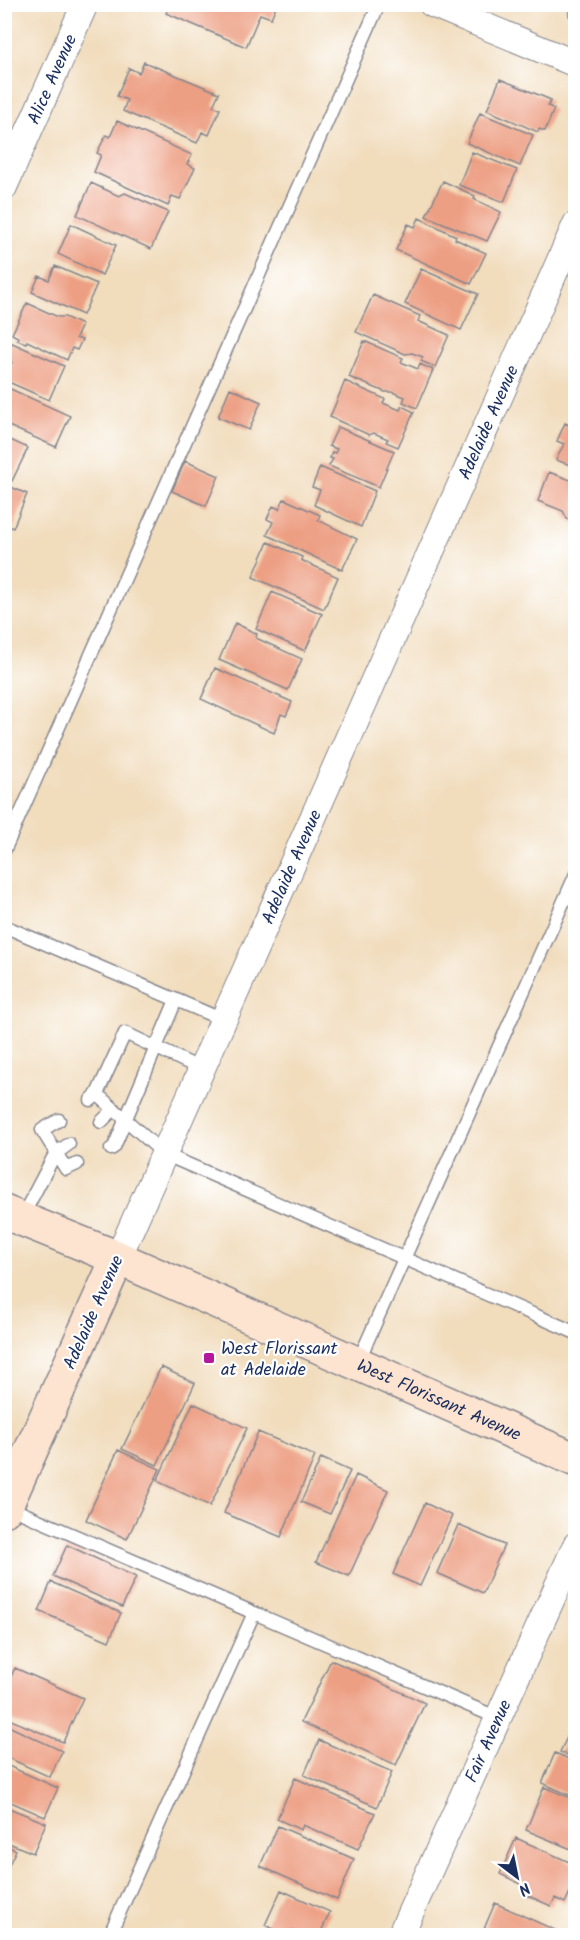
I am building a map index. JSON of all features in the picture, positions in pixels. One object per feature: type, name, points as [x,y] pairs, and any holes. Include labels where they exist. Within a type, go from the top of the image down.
[{"type":"main road","name":"West Florissant Avenue","points":[[13,1215],[118,1258],[576,1460]]},
{"type":"main road","name":"Adelaide Avenue","points":[[5,1507],[118,1258]]},
{"type":"street","name":"Alice Avenue","points":[[4,187],[86,4]]},
{"type":"street","points":[[432,4],[576,64]]},
{"type":"street","name":"Adelaide Avenue","points":[[118,1258],[576,224]]},
{"type":"street","name":"Fair Avenue","points":[[400,1935],[576,1545]]},
{"type":"lane","points":[[4,851],[379,4]]},
{"type":"lane","points":[[357,1364],[576,874]]},
{"type":"lane","points":[[4,926],[223,1020]]},
{"type":"lane","points":[[111,1149],[114,1147],[176,1000]]},
{"type":"lane","points":[[201,1069],[125,1033],[94,1097],[114,1109],[164,1154],[576,1333]]},
{"type":"lane","points":[[101,1122],[114,1109]]},
{"type":"lane","points":[[59,1120],[42,1131],[66,1169],[77,1164]]},
{"type":"lane","points":[[13,1215],[55,1154],[69,1144]]},
{"type":"lane","points":[[5,1507],[498,1718]]},
{"type":"lane","points":[[109,1935],[254,1613]]},
{"type":"building","points":[[170,4],[277,4],[271,18],[260,14],[246,47],[166,13]]},
{"type":"building","points":[[568,4],[576,4],[576,18],[569,16]]},
{"type":"building","points":[[144,62],[219,93],[213,106],[220,109],[209,135],[202,132],[197,143],[123,111],[127,100],[117,96],[129,68],[139,73]]},
{"type":"building","points":[[500,79],[551,100],[548,106],[554,109],[545,131],[539,129],[538,132],[487,110]]},
{"type":"building","points":[[480,113],[533,135],[520,166],[467,143]]},
{"type":"building","points":[[117,121],[192,155],[187,164],[195,168],[180,199],[172,196],[168,206],[94,172],[101,155],[97,153],[106,135],[110,137]]},
{"type":"building","points":[[472,152],[517,170],[504,202],[459,185]]},
{"type":"building","points":[[443,181],[475,196],[474,199],[501,212],[487,241],[426,216]]},
{"type":"building","points":[[91,183],[119,196],[125,193],[168,212],[151,249],[77,215]]},
{"type":"building","points":[[419,218],[456,236],[455,239],[486,253],[471,284],[396,250],[408,224],[415,227]]},
{"type":"building","points":[[71,224],[116,245],[102,275],[58,254]]},
{"type":"building","points":[[55,266],[97,284],[83,315],[32,292],[39,276],[49,280]]},
{"type":"building","points":[[421,269],[478,294],[461,330],[405,304]]},
{"type":"building","points":[[373,295],[420,316],[418,321],[449,335],[435,367],[421,361],[423,357],[412,353],[405,354],[356,332]]},
{"type":"building","points":[[27,303],[82,325],[76,338],[82,340],[77,350],[72,348],[67,360],[27,341],[26,343],[17,340],[19,338],[12,334]]},
{"type":"building","points":[[364,341],[403,358],[401,362],[418,369],[420,364],[433,370],[417,408],[403,402],[405,397],[385,392],[349,377]]},
{"type":"building","points":[[10,342],[64,366],[49,400],[4,380],[12,362],[4,358]]},
{"type":"building","points":[[345,381],[385,399],[383,403],[400,410],[402,406],[414,412],[398,447],[386,442],[388,439],[374,433],[369,435],[330,417]]},
{"type":"building","points":[[4,386],[70,416],[56,447],[4,424]]},
{"type":"building","points":[[230,388],[261,402],[249,430],[218,417]]},
{"type":"building","points":[[565,423],[576,428],[576,467],[556,460],[564,444],[557,441]]},
{"type":"building","points":[[338,427],[394,451],[379,487],[329,466],[333,459],[330,458],[332,452],[335,453],[337,449],[329,446]]},
{"type":"building","points":[[4,437],[28,448],[12,481],[4,478]]},
{"type":"building","points":[[185,461],[219,476],[206,506],[172,491]]},
{"type":"building","points":[[320,467],[375,491],[361,527],[314,505],[320,490],[312,487]]},
{"type":"building","points":[[549,472],[576,482],[576,523],[567,519],[563,511],[538,501]]},
{"type":"building","points":[[4,484],[27,494],[13,528],[4,524]]},
{"type":"building","points":[[284,499],[320,515],[318,520],[357,539],[342,570],[267,535],[273,522],[267,519],[273,506],[279,509]]},
{"type":"building","points":[[268,542],[338,577],[324,609],[253,577]]},
{"type":"building","points":[[272,592],[322,614],[305,651],[256,629]]},
{"type":"building","points":[[235,623],[257,634],[256,638],[302,659],[288,690],[219,660]]},
{"type":"building","points":[[215,668],[292,702],[286,716],[281,714],[274,733],[201,699]]},
{"type":"building","points":[[161,1367],[195,1383],[157,1465],[122,1449]]},
{"type":"building","points":[[193,1403],[247,1428],[210,1506],[157,1481]]},
{"type":"building","points":[[258,1432],[315,1456],[281,1537],[224,1513]]},
{"type":"building","points":[[118,1450],[160,1469],[127,1539],[86,1520]]},
{"type":"building","points":[[321,1458],[350,1471],[330,1514],[301,1502]]},
{"type":"building","points":[[356,1475],[388,1490],[349,1576],[316,1562]]},
{"type":"building","points":[[425,1503],[452,1516],[420,1586],[393,1574]]},
{"type":"building","points":[[458,1525],[504,1545],[483,1593],[437,1573]]},
{"type":"building","points":[[67,1545],[136,1577],[122,1607],[53,1576]]},
{"type":"building","points":[[51,1582],[121,1613],[109,1641],[39,1611]]},
{"type":"building","points":[[331,1660],[425,1703],[396,1765],[301,1722]]},
{"type":"building","points":[[15,1668],[83,1698],[63,1742],[4,1717],[4,1691]]},
{"type":"building","points":[[576,1719],[576,1759],[560,1752]]},
{"type":"building","points":[[4,1724],[62,1751],[50,1777],[4,1756]]},
{"type":"building","points":[[319,1740],[392,1772],[377,1807],[304,1775]]},
{"type":"building","points":[[555,1753],[576,1762],[576,1798],[542,1783]]},
{"type":"building","points":[[4,1764],[58,1788],[45,1817],[4,1799]]},
{"type":"building","points":[[295,1778],[375,1813],[358,1849],[303,1825],[301,1830],[277,1819]]},
{"type":"building","points":[[544,1787],[576,1800],[576,1851],[526,1830]]},
{"type":"building","points":[[4,1806],[46,1823],[33,1853],[4,1841]]},
{"type":"building","points":[[278,1826],[354,1859],[337,1900],[260,1866]]},
{"type":"building","points":[[516,1838],[576,1865],[576,1879],[565,1903],[555,1898],[551,1906],[522,1893],[525,1886],[500,1874]]},
{"type":"building","points":[[4,1845],[16,1850],[4,1875]]},
{"type":"building","points":[[281,1890],[330,1912],[319,1936],[303,1936],[291,1930],[287,1936],[265,1925]]},
{"type":"building","points":[[495,1903],[568,1936],[481,1936]]},
{"type":"place","name":"West Florissant at Adelaide","points":[[209,1358]]}]
